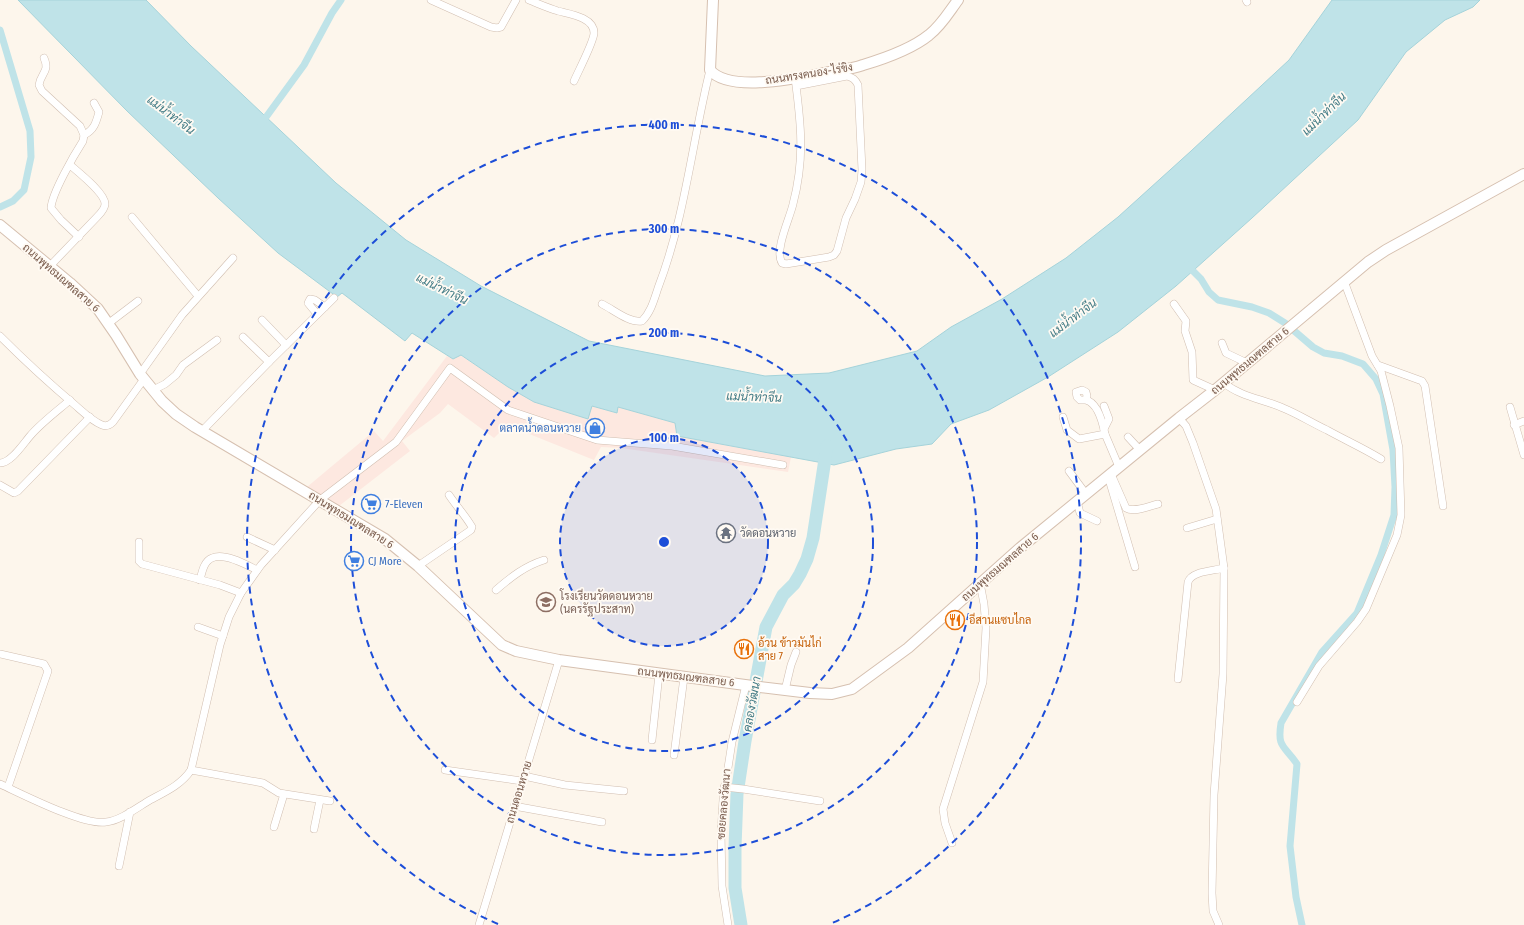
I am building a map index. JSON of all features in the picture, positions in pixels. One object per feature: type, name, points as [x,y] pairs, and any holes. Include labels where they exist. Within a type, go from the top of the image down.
[{"type":"main road","points":[[710,70],[713,0]]},
{"type":"main road","name":"ถนนทรงคนอง-ไร่ขิง","points":[[710,70],[721,78],[741,82],[796,82],[861,66],[902,50],[929,36],[943,21],[958,0]]},
{"type":"main road","name":"ถนนพุทธมณฑลสาย 6","points":[[0,225],[98,309],[109,323],[142,376],[176,414],[202,432],[385,539],[418,566],[502,645],[516,651],[559,660],[753,686],[810,693],[832,694],[852,689],[908,648],[980,583],[1067,509],[1224,383],[1368,262],[1386,250],[1524,174]]},
{"type":"street","points":[[432,0],[498,28],[501,27],[516,0]]},
{"type":"street","points":[[529,0],[573,14],[588,21],[592,26],[594,33],[592,42],[574,81]]},
{"type":"street","points":[[44,58],[47,66],[39,85],[42,91],[80,126],[84,135],[83,141],[51,203],[51,208],[79,237]]},
{"type":"street","points":[[602,304],[631,320],[638,322],[642,321],[651,309],[677,229],[710,70]]},
{"type":"street","points":[[847,76],[856,80],[858,85],[862,170],[861,182],[846,218],[837,251],[834,255],[786,264],[782,263],[780,259],[782,239],[794,202],[802,159],[796,82],[847,76]]},
{"type":"street","points":[[84,135],[91,132],[97,119],[98,112],[94,103]]},
{"type":"street","points":[[50,267],[104,210],[105,205],[104,200],[92,184],[70,165]]},
{"type":"street","points":[[132,217],[198,296]]},
{"type":"street","points":[[0,336],[25,362],[90,417],[104,426],[108,426],[113,422],[182,315],[233,258]]},
{"type":"street","points":[[1297,702],[1319,666],[1358,622],[1366,609],[1397,535],[1401,515],[1399,448],[1390,406],[1381,371],[1372,356],[1344,281]]},
{"type":"street","points":[[202,432],[269,362],[334,298]]},
{"type":"street","points":[[317,314],[308,303],[310,299],[315,300],[325,307]]},
{"type":"street","points":[[109,323],[138,301]]},
{"type":"street","points":[[1174,304],[1186,321],[1185,331],[1192,352],[1194,380],[1215,390]]},
{"type":"street","points":[[262,320],[286,345]]},
{"type":"street","points":[[243,337],[269,362]]},
{"type":"street","points":[[153,390],[165,384],[176,375],[183,365],[217,340]]},
{"type":"street","points":[[1222,343],[1226,353],[1247,364]]},
{"type":"street","points":[[1378,365],[1422,381],[1425,386],[1443,506]]},
{"type":"street","points":[[0,784],[50,806],[90,821],[107,822],[130,812],[175,786],[185,778],[191,770],[223,636],[229,617],[241,593],[257,570],[320,500],[396,442],[450,368],[508,410],[597,440],[672,446],[783,465]]},
{"type":"street","points":[[1224,383],[1243,394],[1294,412],[1326,430],[1366,449],[1381,459]]},
{"type":"street","points":[[0,463],[4,463],[11,457],[30,436],[70,400]]},
{"type":"street","points":[[1086,400],[1095,407],[1105,432],[1135,567]]},
{"type":"street","points":[[1104,406],[1109,419],[1105,432]]},
{"type":"street","points":[[1510,407],[1524,455]]},
{"type":"street","points":[[0,485],[10,492],[14,493],[18,491],[90,417]]},
{"type":"street","points":[[1063,417],[1067,430],[1079,439],[1105,432]]},
{"type":"street","points":[[1179,418],[1186,426],[1193,443],[1216,509],[1224,568],[1223,674],[1214,795],[1212,893],[1213,911],[1219,925]]},
{"type":"street","points":[[1514,425],[1524,421]]},
{"type":"street","points":[[1128,437],[1140,450]]},
{"type":"street","points":[[1069,471],[1086,494]]},
{"type":"street","points":[[1113,472],[1126,508],[1135,510],[1158,504]]},
{"type":"street","points":[[418,566],[471,530],[472,527],[464,513],[448,495]]},
{"type":"street","points":[[1077,501],[1080,513],[1097,521]]},
{"type":"street","points":[[1187,528],[1217,518]]},
{"type":"street","points":[[247,537],[275,550]]},
{"type":"street","points":[[140,542],[138,558],[142,564],[220,585],[241,593]]},
{"type":"street","points":[[200,580],[207,562],[216,557],[238,560],[257,570]]},
{"type":"street","points":[[496,590],[510,577],[522,569],[544,560]]},
{"type":"street","points":[[1178,679],[1189,578],[1224,568]]},
{"type":"street","points":[[952,843],[944,823],[943,809],[983,682],[986,628],[980,583]]},
{"type":"street","points":[[198,628],[223,636]]},
{"type":"street","points":[[786,690],[788,675],[796,652]]},
{"type":"street","points":[[0,654],[44,664],[48,671],[8,787]]},
{"type":"street","name":"ถนนดอนหวาย","points":[[479,925],[559,660]]},
{"type":"street","points":[[652,740],[658,674]]},
{"type":"street","points":[[674,755],[684,677]]},
{"type":"street","name":"ซอยคลองวัฒนา","points":[[728,925],[722,886],[721,841],[724,787],[732,742],[753,686]]},
{"type":"street","points":[[191,770],[263,783],[276,792],[284,794],[330,801]]},
{"type":"street","points":[[445,770],[624,791]]},
{"type":"street","points":[[724,787],[820,801]]},
{"type":"street","points":[[274,827],[284,794]]},
{"type":"street","points":[[314,829],[320,800]]},
{"type":"street","points":[[514,806],[602,822]]},
{"type":"street","points":[[119,866],[130,812]]},
{"type":"shaded area","name":"ตลาดน้ำดอนหวาย","points":[[460,355],[508,387],[588,419],[592,406],[616,413],[618,407],[675,423],[677,436],[791,457],[788,472],[621,448],[601,447],[594,460],[507,425],[494,438],[448,404],[440,413],[402,441],[410,451],[339,506],[307,487],[374,431],[383,441],[447,356],[453,359]]},
{"type":"water","name":"แม่น้ำท่าจีน","points":[[18,0],[146,0],[191,46],[336,183],[406,240],[481,286],[589,341],[765,376],[829,373],[917,351],[951,327],[1002,299],[1066,258],[1118,217],[1289,60],[1332,0],[1480,0],[1473,7],[1445,20],[1406,52],[1358,120],[1176,286],[1118,332],[1048,377],[989,410],[951,424],[932,444],[896,449],[834,465],[677,436],[675,423],[618,407],[617,413],[592,406],[588,419],[534,402],[508,387],[461,355],[453,359],[412,333],[405,341],[342,293],[337,297],[278,253],[127,111]]},
{"type":"waterway","points":[[261,124],[304,65],[332,13],[341,0]]},
{"type":"waterway","points":[[0,30],[30,131],[31,157],[24,190],[13,201],[0,207]]},
{"type":"waterway","points":[[1187,265],[1201,279],[1209,292],[1218,300],[1252,307],[1269,313],[1285,323],[1313,347],[1324,353],[1342,356],[1363,364],[1376,379],[1383,394],[1393,450],[1395,487],[1394,515],[1381,555],[1357,613],[1322,652],[1281,723],[1281,742],[1297,764],[1290,846],[1296,897],[1302,925]]},
{"type":"waterway","name":"คลองวัฒนา","points":[[741,925],[735,888],[735,847],[737,794],[745,741],[766,627],[783,595],[794,584],[800,574],[807,559],[813,538],[827,446]]},
{"type":"place","name":"ตลาดน้ำดอนหวาย","points":[[595,428]]},
{"type":"place","name":"7-Eleven","points":[[371,504]]},
{"type":"place","name":"วัดดอนหวาย","points":[[726,533]]},
{"type":"place","name":"CJ More","points":[[354,561]]},
{"type":"place","name":"โรงเรียนวัดดอนหวาย (นครรัฐประสาท)","points":[[546,602]]},
{"type":"place","name":"อีสานแซบไกล","points":[[955,620]]},
{"type":"place","name":"อ้วน ข้าวมันไก่ สาย 7","points":[[744,649]]}]
